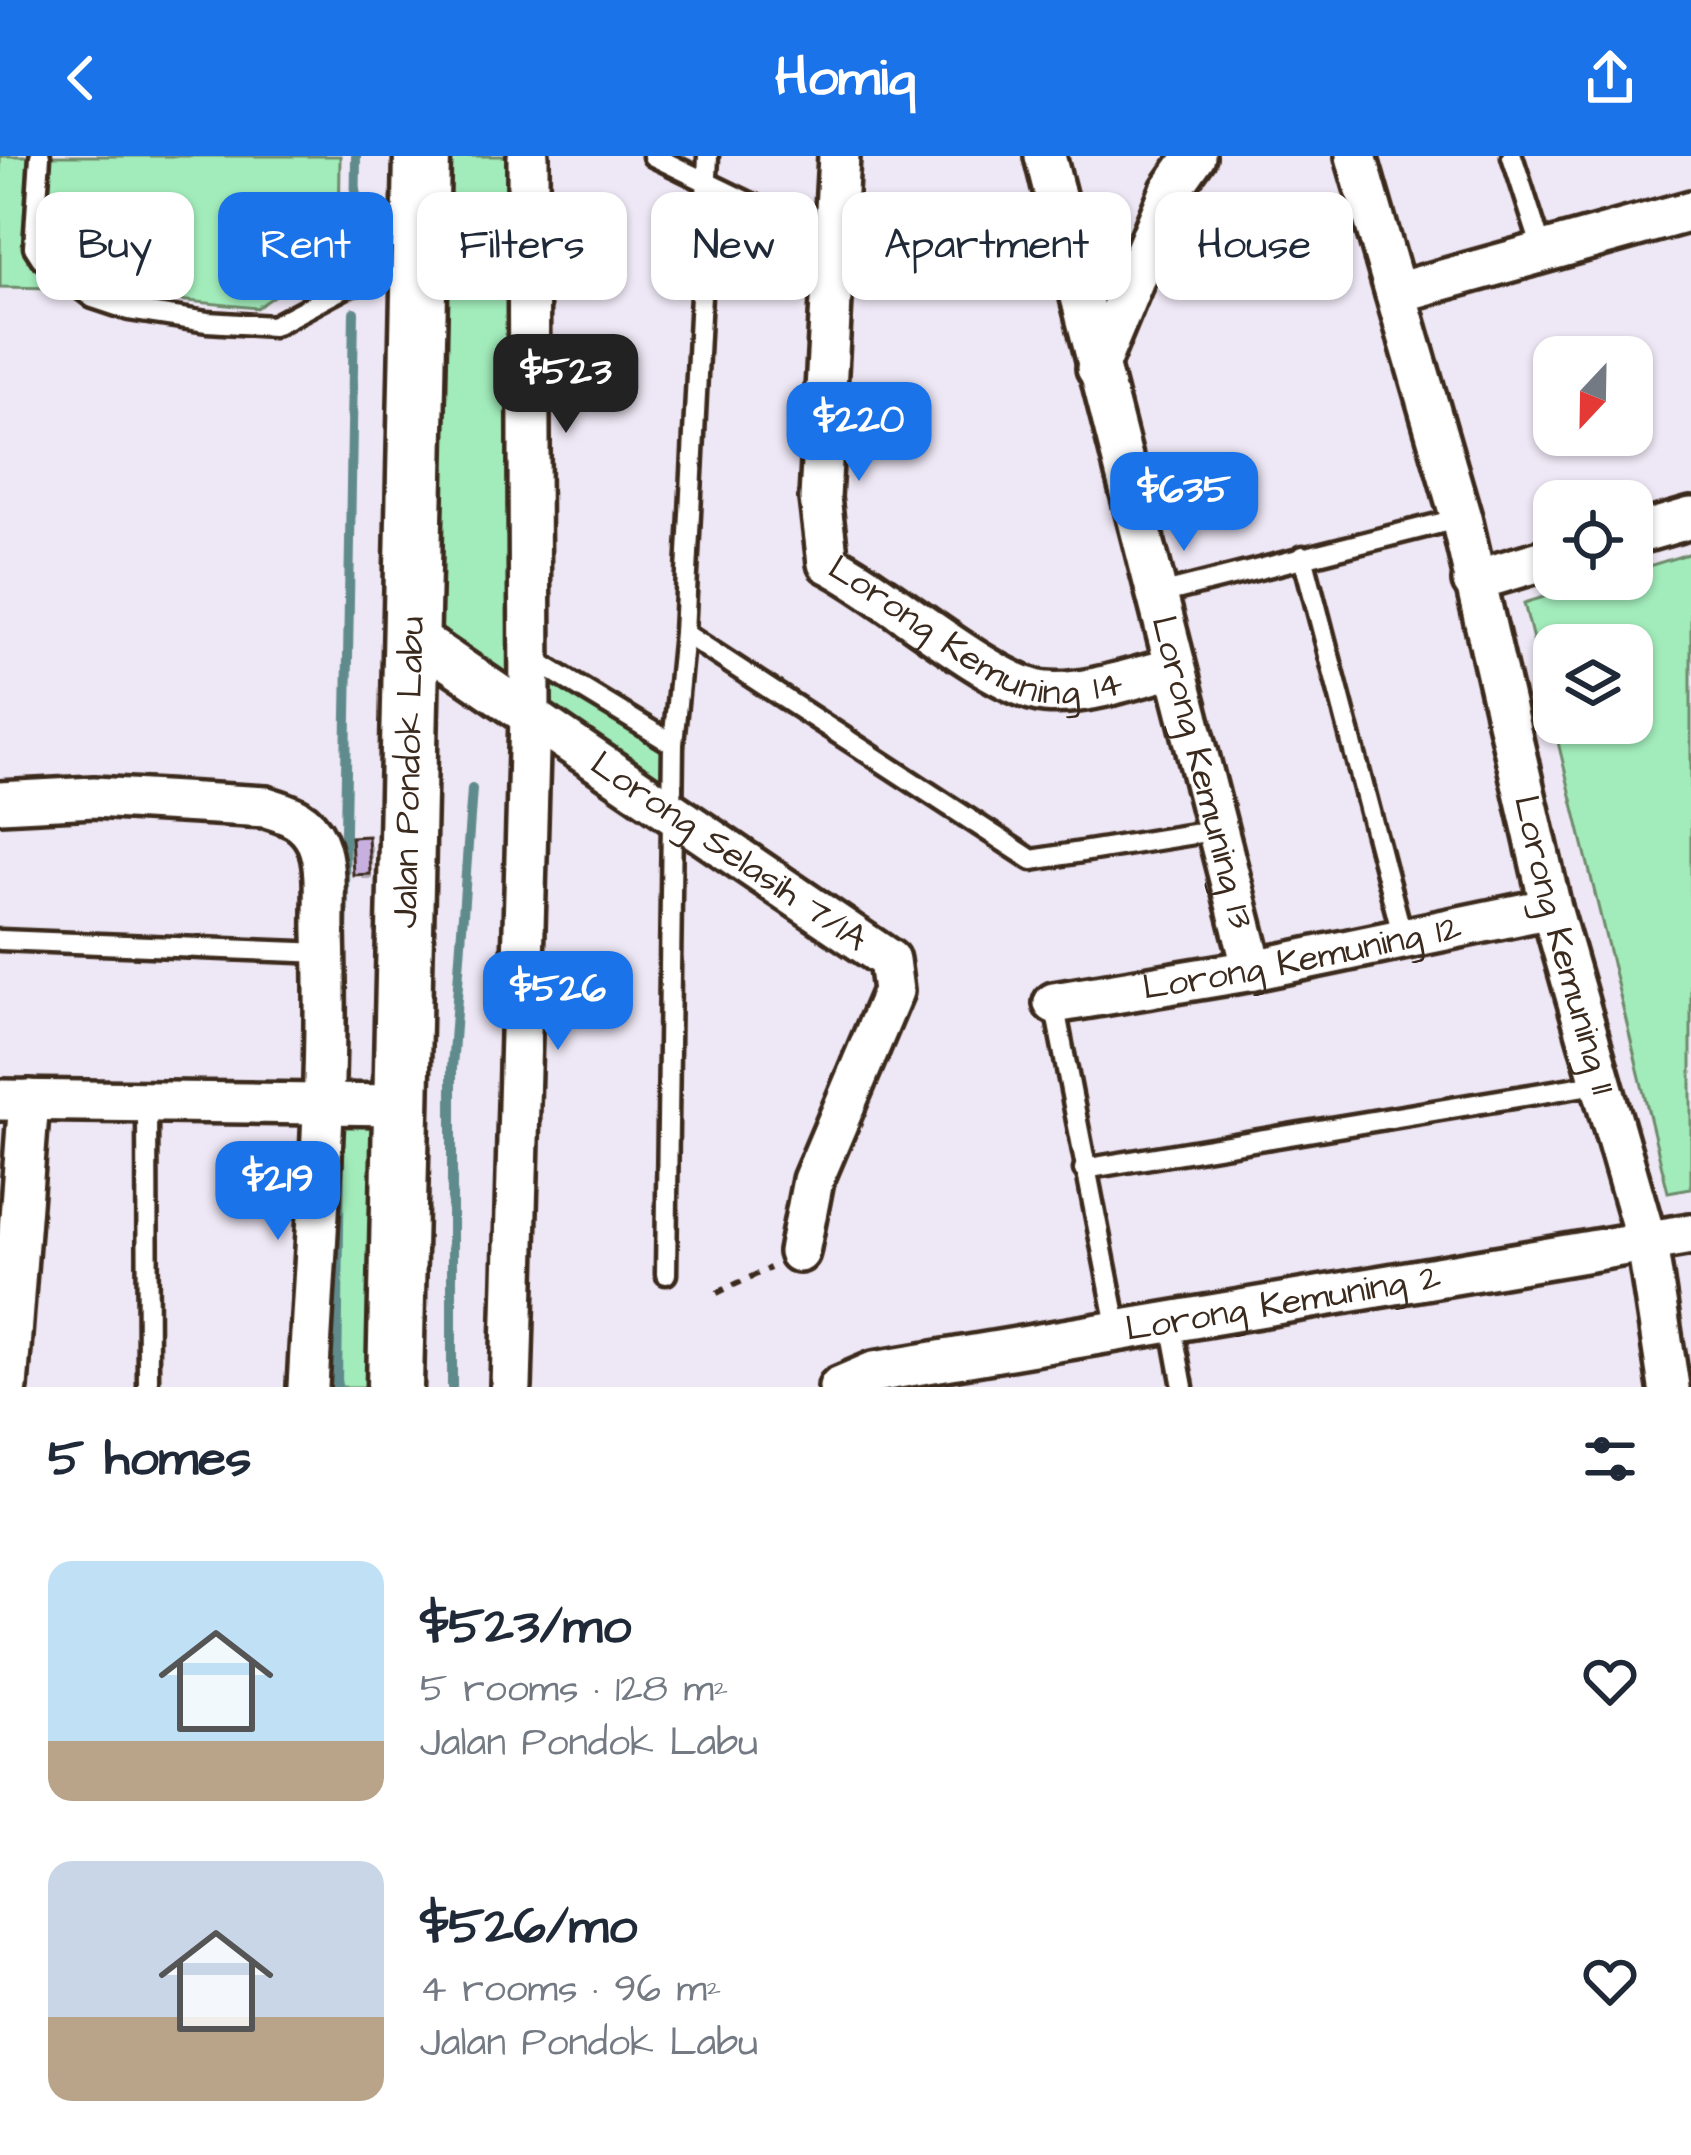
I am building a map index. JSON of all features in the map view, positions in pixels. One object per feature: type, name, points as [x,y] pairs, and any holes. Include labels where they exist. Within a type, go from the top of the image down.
[{"type":"main road","name":"Jalan Pondok Labu","points":[[421,192],[422,156]]},
{"type":"main road","name":"Jalan Pondok Labu","points":[[395,1387],[420,300]]},
{"type":"street","points":[[511,1387],[530,716],[528,156]]},
{"type":"street","name":"Lorong Kemuning 14","points":[[839,156],[820,499],[828,563],[994,671],[1044,692],[1174,668]]},
{"type":"street","name":"Lorong Kemuning 13","points":[[1046,156],[1253,970]]},
{"type":"street","points":[[1097,368],[1171,190],[1195,156]]},
{"type":"street","name":"Lorong Kemuning 11","points":[[1356,156],[1460,518],[1551,908],[1646,1243],[1670,1387]]},
{"type":"street","points":[[1396,293],[1691,211]]},
{"type":"street","points":[[1653,529],[1691,518]]},
{"type":"street","points":[[1473,581],[1533,563]]},
{"type":"street","name":"Lorong Selasih 7/1A","points":[[414,637],[889,960],[893,991],[813,1180],[799,1252]]},
{"type":"street","points":[[0,802],[94,797],[266,807],[307,824],[319,846],[325,952],[324,1103],[308,1387]]},
{"type":"street","name":"Lorong Kemuning 12","points":[[1054,1003],[1253,970],[1551,908]]},
{"type":"street","points":[[7,1387],[14,1100],[400,1106]]},
{"type":"street","name":"Lorong Kemuning 2","points":[[856,1380],[1691,1234]]},
{"type":"lane","points":[[40,156],[34,248],[93,298],[129,310],[273,326],[348,286],[417,273]]},
{"type":"lane","points":[[653,156],[836,245]]},
{"type":"lane","points":[[666,1274],[673,744],[684,633],[708,156]]},
{"type":"lane","points":[[1512,156],[1543,252]]},
{"type":"lane","points":[[1156,595],[1460,518]]},
{"type":"lane","points":[[1303,556],[1402,938]]},
{"type":"lane","points":[[684,633],[1032,860],[1218,830]]},
{"type":"lane","points":[[530,657],[673,744]]},
{"type":"lane","points":[[0,940],[325,952]]},
{"type":"lane","points":[[1054,1003],[1118,1331]]},
{"type":"lane","points":[[1084,1169],[1602,1083]]},
{"type":"lane","points":[[147,1101],[148,1387]]},
{"type":"lane","points":[[1171,1322],[1183,1387]]},
{"type":"lane","points":[[1670,1387],[1691,1384]]},
{"type":"path","points":[[717,1293],[799,1252]]},
{"type":"green space","points":[[0,156],[340,156],[340,192],[218,192],[218,300],[269,300],[257,308],[177,300],[194,300],[194,192],[36,192],[36,288],[0,287]]},
{"type":"green space","points":[[422,156],[528,156],[528,192],[421,192]]},
{"type":"green space","points":[[420,300],[529,300],[530,657],[673,744],[672,812],[414,637]]},
{"type":"green space","points":[[1691,553],[1691,1188],[1668,1192],[1558,744],[1653,744],[1653,624],[1533,624],[1533,640],[1524,603],[1653,600],[1653,565]]},
{"type":"green space","points":[[324,1104],[399,1105],[395,1387],[308,1387]]},
{"type":"building","points":[[368,836],[370,874],[353,875],[351,837]]},
{"type":"waterway","points":[[356,156],[356,192]]},
{"type":"waterway","points":[[343,945],[354,312]]},
{"type":"waterway","points":[[452,1387],[452,1068],[472,789]]},
{"type":"waterway","points":[[337,1387],[340,1152]]}]
